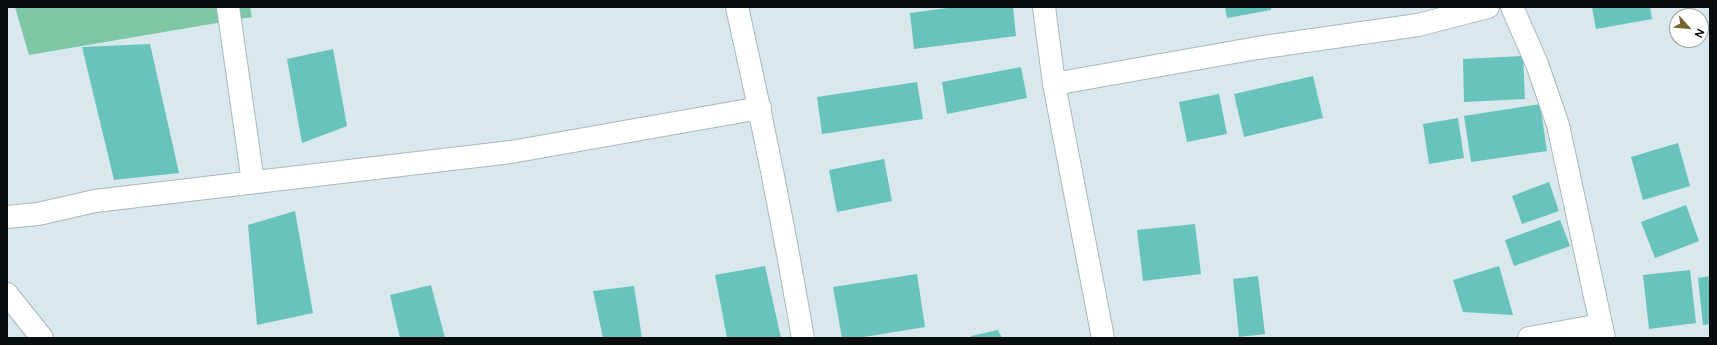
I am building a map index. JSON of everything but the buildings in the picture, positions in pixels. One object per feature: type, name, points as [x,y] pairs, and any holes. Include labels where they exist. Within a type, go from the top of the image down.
[{"type":"street","points":[[228,7],[253,182]]},
{"type":"street","points":[[738,7],[760,108],[790,260],[803,338]]},
{"type":"street","points":[[1044,7],[1054,84],[1103,338]]},
{"type":"street","points":[[1054,84],[1257,48],[1418,25],[1488,7]]},
{"type":"street","points":[[1512,7],[1537,64],[1558,125],[1602,331],[1530,338]]},
{"type":"street","points":[[7,217],[38,214],[95,202],[512,152],[760,108]]},
{"type":"street","points":[[7,294],[42,338]]},
{"type":"green space","points":[[15,7],[250,7],[252,17],[29,55]]}]
